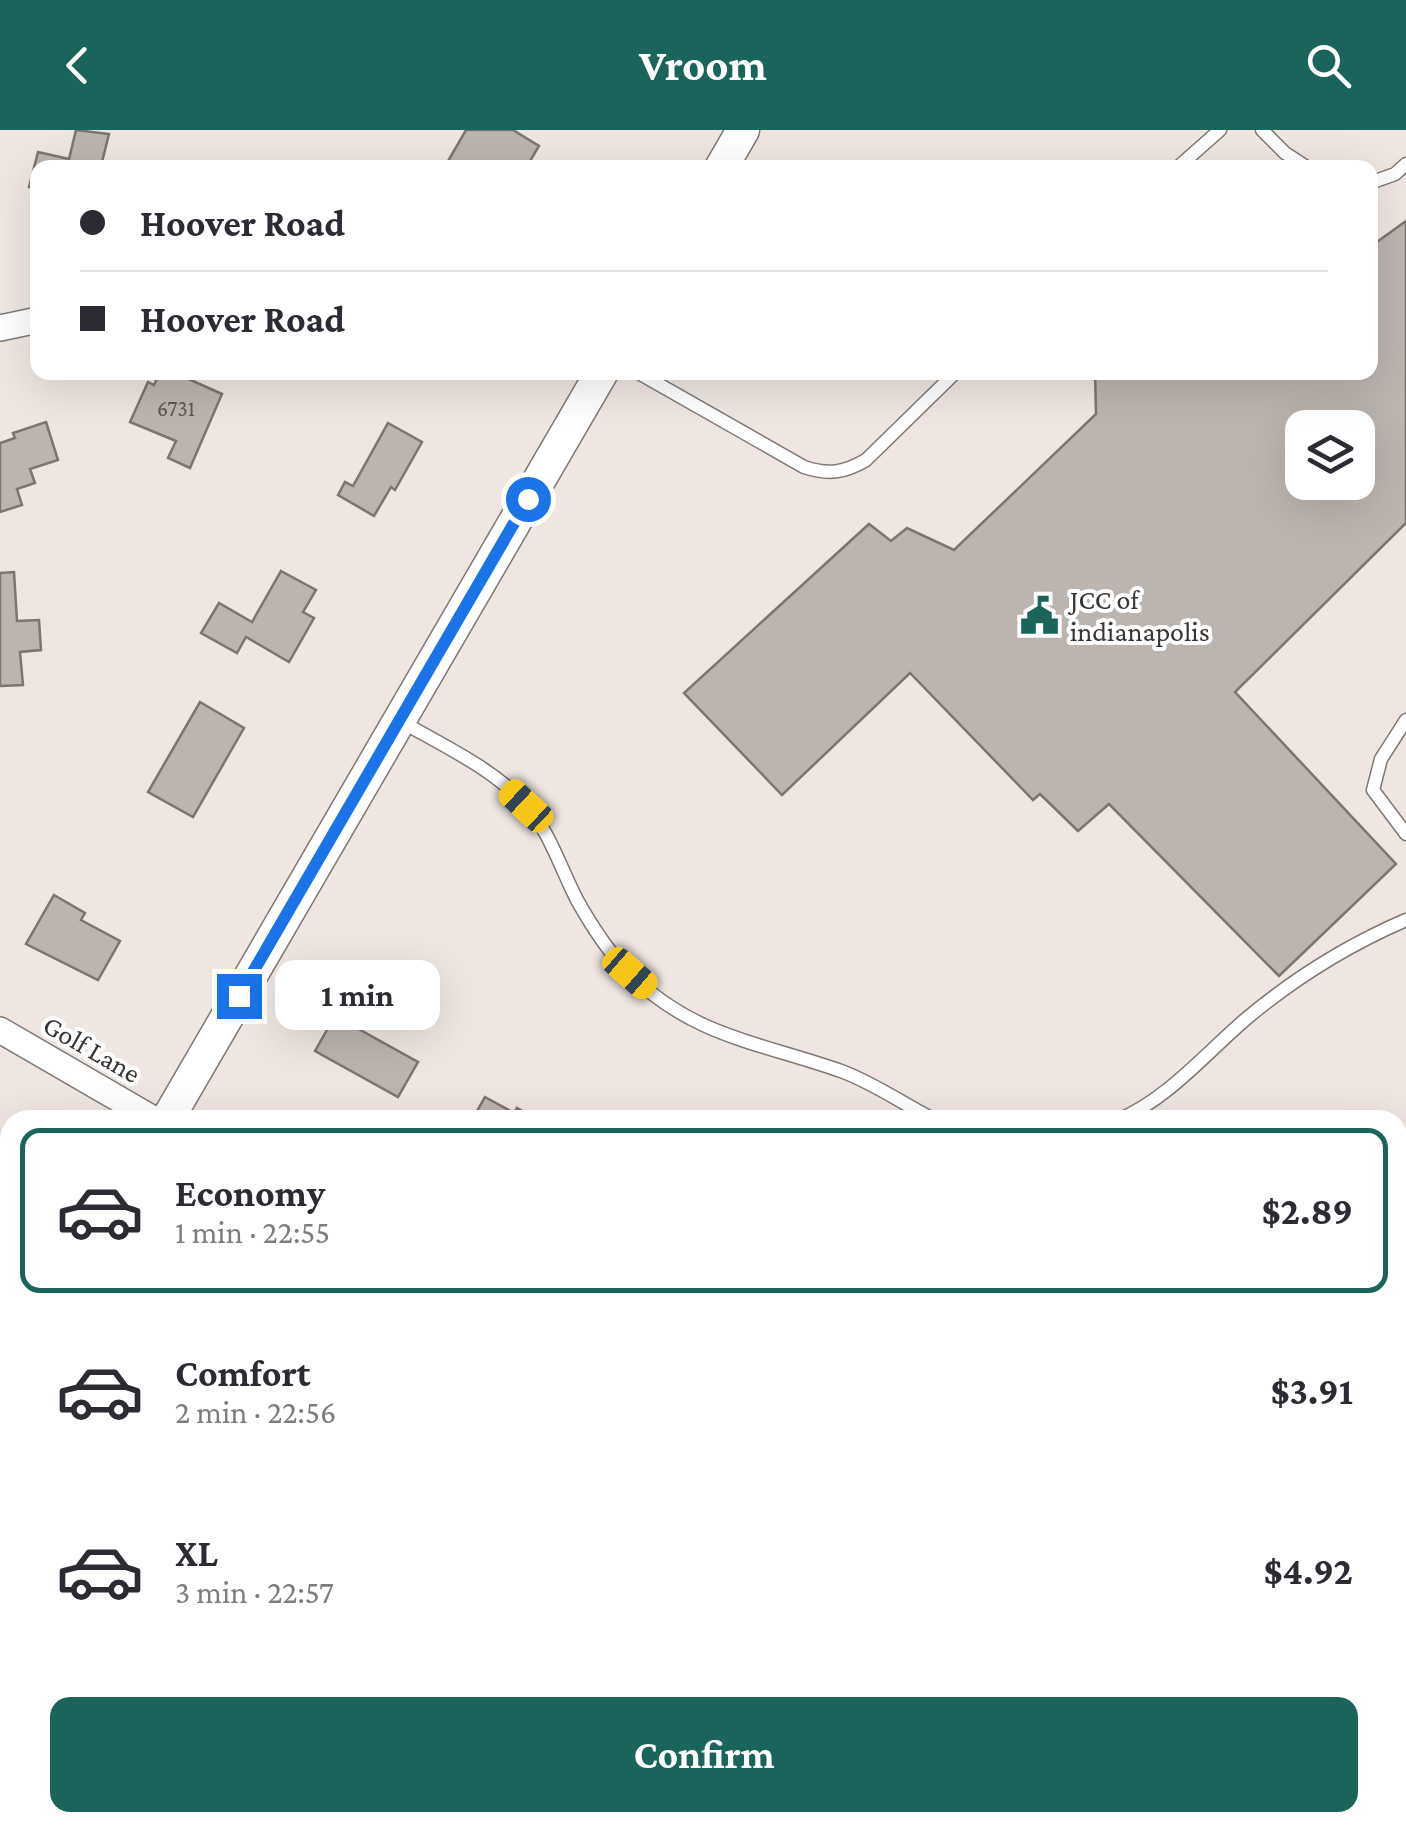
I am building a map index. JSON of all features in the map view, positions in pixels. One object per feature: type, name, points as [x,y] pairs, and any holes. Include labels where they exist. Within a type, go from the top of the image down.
[{"type":"street","points":[[725,160],[742,130]]},
{"type":"street","points":[[0,328],[30,322]]},
{"type":"street","points":[[173,1110],[597,380]]},
{"type":"street","name":"Golf Lane","points":[[0,1030],[138,1110]]},
{"type":"lane","points":[[1186,160],[1220,130]]},
{"type":"lane","points":[[1262,130],[1296,160]]},
{"type":"lane","points":[[1378,180],[1395,174],[1406,164]]},
{"type":"lane","points":[[651,380],[746,436],[825,474],[850,470],[866,460],[948,380]]},
{"type":"lane","points":[[400,720],[475,765],[526,806],[541,826],[595,929],[630,973],[671,1007],[704,1027],[751,1046],[845,1072],[916,1110]]},
{"type":"lane","points":[[1405,724],[1381,758],[1372,790],[1406,834]]},
{"type":"lane","points":[[1135,1110],[1158,1096],[1293,982],[1341,952],[1406,920]]},
{"type":"building","points":[[76,130],[109,134],[102,160],[36,160],[38,152],[69,159]]},
{"type":"building","points":[[466,130],[513,130],[539,146],[531,160],[449,160]]},
{"type":"building","name":"JCC of indianapolis","points":[[1406,221],[1406,523],[1235,692],[1396,864],[1279,976],[1109,804],[1078,831],[1040,794],[1033,800],[910,673],[782,795],[684,693],[869,524],[891,541],[907,528],[954,550],[1096,414],[1095,380],[1378,380],[1378,241]]},
{"type":"building","points":[[156,380],[191,380],[222,394],[190,468],[168,458],[176,441],[130,422],[148,382],[154,385]]},
{"type":"building","points":[[46,422],[58,460],[30,469],[35,483],[17,489],[22,505],[0,512],[0,443],[15,438],[13,433]]},
{"type":"building","points":[[388,423],[422,442],[395,490],[391,487],[374,516],[338,495],[345,482],[353,486]]},
{"type":"building","points":[[281,571],[316,590],[303,612],[314,618],[289,662],[246,637],[237,653],[201,633],[219,603],[252,622]]},
{"type":"building","points":[[14,572],[17,621],[39,620],[41,650],[20,652],[23,685],[0,686],[0,573]]},
{"type":"building","points":[[200,702],[244,728],[193,817],[148,792]]},
{"type":"building","points":[[54,895],[85,913],[81,920],[120,941],[98,980],[26,944]]},
{"type":"building","points":[[335,1016],[418,1062],[398,1097],[315,1051]]},
{"type":"building","points":[[485,1097],[509,1110],[478,1110]]},
{"type":"place","name":"JCC of indianapolis","points":[[1040,615]]},
{"type":"route","points":[[239,996],[528,499]]}]
